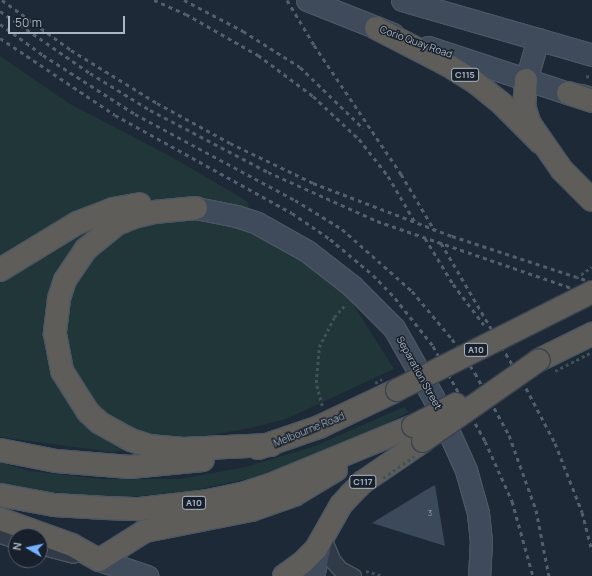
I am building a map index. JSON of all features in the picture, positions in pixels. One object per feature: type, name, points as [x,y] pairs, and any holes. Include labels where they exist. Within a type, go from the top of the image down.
[{"type":"highway","name":"C115","points":[[376,28],[446,64],[475,82],[502,104],[540,142],[562,170],[592,200]]},
{"type":"highway","points":[[526,80],[524,106],[540,142]]},
{"type":"highway","name":"C115","points":[[568,93],[592,101]]},
{"type":"highway","points":[[0,270],[56,234],[94,215],[150,202],[167,202],[196,208]]},
{"type":"highway","points":[[196,208],[154,212],[134,217],[117,224],[86,249],[66,280],[59,299],[55,334],[62,371],[88,412],[100,422],[131,440],[149,446],[183,449],[271,445]]},
{"type":"highway","points":[[555,310],[592,285]]},
{"type":"highway","name":"Melbourne Road","points":[[0,450],[56,461],[130,467],[196,461],[271,445],[319,427],[397,390],[592,292]]},
{"type":"highway","name":"C117","points":[[322,539],[341,505],[363,482],[418,433],[539,360],[592,334]]},
{"type":"highway","name":"A10","points":[[0,495],[80,507],[140,509],[172,506],[248,492],[378,442],[418,433]]},
{"type":"highway","points":[[0,519],[72,545],[100,560],[138,535],[154,528],[251,510],[294,495],[314,485],[378,442]]},
{"type":"highway","points":[[284,576],[303,562],[322,539]]},
{"type":"main road","points":[[402,0],[592,55]]},
{"type":"main road","name":"Corio Quay Road","points":[[312,2],[376,28],[526,80],[568,93],[592,97]]},
{"type":"main road","points":[[526,80],[538,39]]},
{"type":"main road","name":"Separation Street","points":[[196,208],[236,216],[257,223],[307,252],[352,286],[394,328],[433,397],[466,470],[478,513],[482,540],[479,576]]},
{"type":"main road","name":"C117","points":[[313,576],[322,539]]},
{"type":"main road","points":[[100,560],[147,576]]},
{"type":"street","points":[[322,539],[336,565],[357,572]]},
{"type":"street","points":[[48,548],[100,560]]},
{"type":"path","points":[[378,482],[383,478]]},
{"type":"path","points":[[357,572],[383,576]]},
{"type":"green space","points":[[0,56],[70,104],[170,156],[247,201],[255,230],[304,260],[346,293],[394,369],[286,419],[251,428],[111,452],[0,437]]},
{"type":"green space","points":[[404,407],[409,412],[329,454],[265,475],[191,491],[131,497],[38,491],[0,483],[0,462],[29,471],[103,479],[180,479],[246,467],[315,446]]},
{"type":"building","points":[[435,485],[445,546],[372,523],[426,490]]},
{"type":"railway","points":[[2,0],[71,50],[157,103],[230,143],[313,183],[452,236],[592,282]]},
{"type":"railway","points":[[154,0],[186,14],[258,55],[313,96],[359,139],[388,176],[416,224]]},
{"type":"railway","points":[[184,0],[243,31],[300,67],[363,128]]},
{"type":"railway","points":[[287,0],[314,45],[401,174],[435,231]]},
{"type":"railway","points":[[0,11],[90,73],[150,110],[268,172],[377,221],[592,295]]},
{"type":"railway","points":[[0,24],[43,55],[135,114],[295,200],[342,229],[412,291],[452,339],[475,373],[509,435],[536,510],[549,576]]},
{"type":"railway","points":[[0,38],[115,115],[292,213],[330,239],[373,275],[395,298],[433,346],[485,441],[512,501],[533,576]]},
{"type":"railway","points":[[425,238],[453,284],[484,325]]},
{"type":"railway","points":[[441,243],[526,388],[555,443],[582,512],[592,551]]}]
